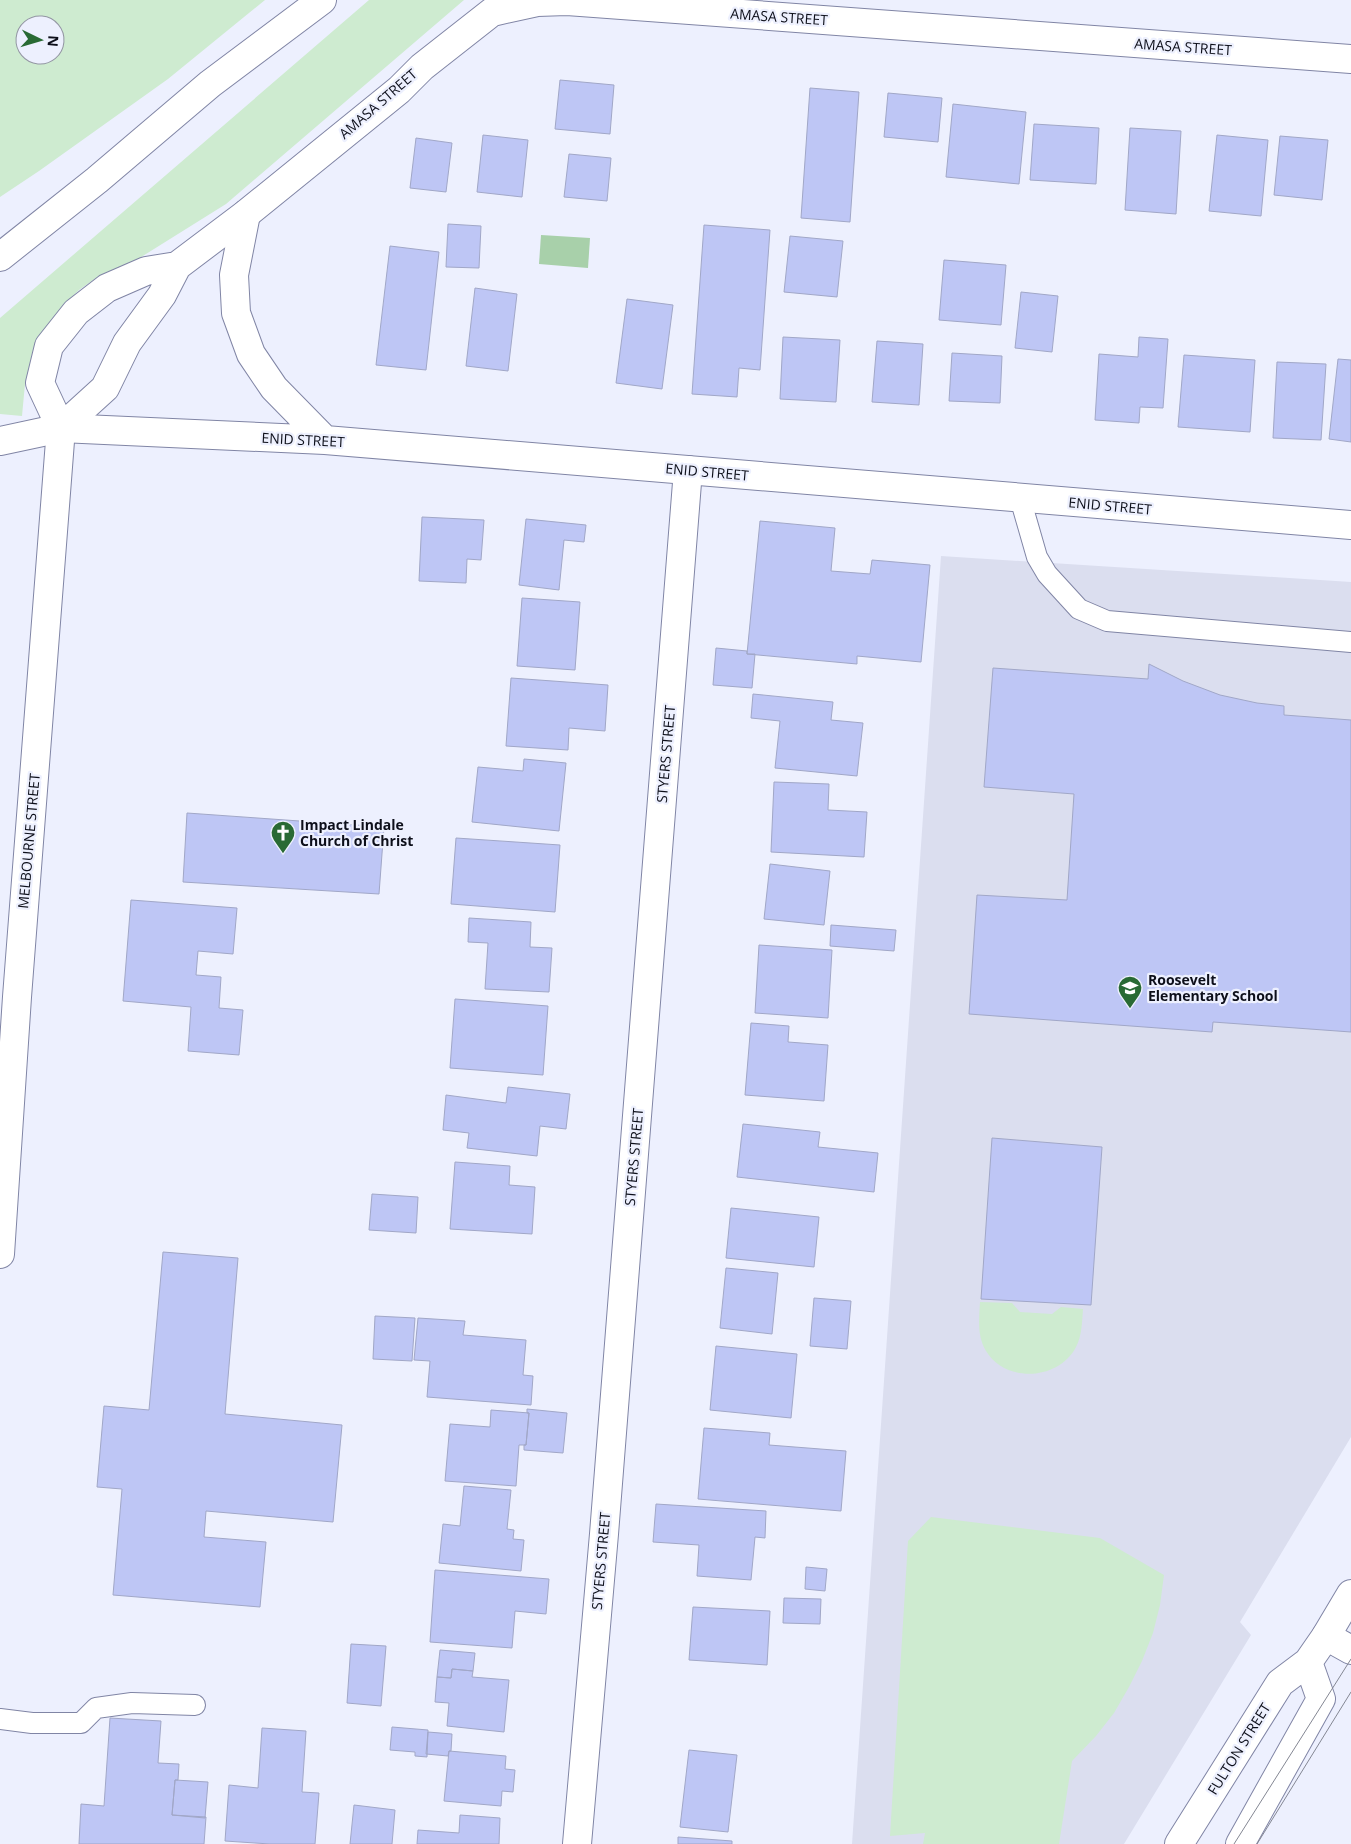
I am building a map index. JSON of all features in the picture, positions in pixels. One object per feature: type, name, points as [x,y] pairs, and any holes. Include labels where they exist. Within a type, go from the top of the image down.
[{"type":"main road","points":[[0,257],[97,180],[210,84],[322,0]]},
{"type":"main road","name":"AMASA STREET","points":[[177,266],[146,271],[107,288],[76,312],[49,346],[40,383],[62,428],[105,388],[127,344],[162,295],[177,266],[246,214],[399,90],[422,67],[492,12],[537,2],[566,1],[1351,59]]},
{"type":"main road","points":[[246,214],[234,275],[236,313],[251,354],[274,388],[325,440]]},
{"type":"main road","name":"ENID STREET","points":[[0,441],[62,428],[325,440],[1351,525]]},
{"type":"main road","name":"MELBOURNE STREET","points":[[0,1254],[8,996],[62,428]]},
{"type":"main road","name":"STYERS STREET","points":[[578,1844],[688,470]]},
{"type":"main road","name":"FULTON STREET","points":[[1179,1844],[1280,1682],[1308,1662],[1351,1594]]},
{"type":"main road","points":[[1326,1636],[1351,1650]]},
{"type":"main road","points":[[1240,1844],[1321,1699],[1308,1662]]},
{"type":"lane","points":[[1020,498],[1037,556],[1047,574],[1079,610],[1107,621],[1351,642]]},
{"type":"lane","points":[[0,1720],[32,1723],[82,1723],[96,1708],[132,1703],[195,1705]]},
{"type":"shaded area","points":[[0,0],[265,0],[168,79],[0,197]]},
{"type":"shaded area","points":[[369,0],[464,0],[226,204],[138,259],[99,276],[79,290],[61,308],[45,329],[32,354],[25,384],[22,416],[0,414],[0,318]]},
{"type":"shaded area","points":[[541,235],[590,238],[588,268],[539,264]]},
{"type":"shaded area","name":"Roosevelt Elementary School","points":[[941,556],[1351,582],[1351,1437],[1240,1622],[1251,1635],[1124,1844],[852,1844]]},
{"type":"shaded area","points":[[980,1302],[1012,1303],[1020,1312],[1052,1314],[1061,1307],[1083,1309],[1078,1343],[1068,1358],[1058,1366],[1045,1371],[1032,1374],[1006,1369],[995,1362],[983,1345],[979,1327]]},
{"type":"shaded area","points":[[931,1517],[1100,1538],[1164,1575],[1160,1605],[1153,1633],[1142,1661],[1114,1713],[1096,1736],[1072,1761],[1059,1844],[923,1844],[925,1833],[890,1836],[908,1541]]},
{"type":"building","points":[[560,80],[614,85],[610,134],[555,129]]},
{"type":"building","points":[[810,88],[859,92],[850,222],[801,218]]},
{"type":"building","points":[[888,93],[942,98],[938,142],[884,137]]},
{"type":"building","points":[[953,104],[1026,112],[1019,184],[946,177]]},
{"type":"building","points":[[1034,124],[1099,128],[1096,184],[1030,180]]},
{"type":"building","points":[[1130,128],[1181,131],[1176,214],[1125,210]]},
{"type":"building","points":[[483,135],[528,140],[522,197],[477,192]]},
{"type":"building","points":[[1217,135],[1268,140],[1261,216],[1209,211]]},
{"type":"building","points":[[1280,136],[1328,140],[1322,200],[1274,195]]},
{"type":"building","points":[[416,138],[452,143],[446,192],[410,188]]},
{"type":"building","points":[[569,154],[611,158],[607,201],[564,197]]},
{"type":"building","points":[[448,224],[481,226],[479,268],[446,267]]},
{"type":"building","points":[[704,225],[770,230],[760,370],[739,368],[737,397],[692,394]]},
{"type":"building","points":[[790,236],[843,241],[837,297],[784,292]]},
{"type":"building","points":[[390,246],[439,252],[426,370],[376,365]]},
{"type":"building","points":[[944,260],[1006,265],[1001,325],[939,320]]},
{"type":"building","points":[[475,288],[517,294],[508,371],[466,366]]},
{"type":"building","points":[[1021,292],[1058,296],[1052,352],[1015,348]]},
{"type":"building","points":[[627,299],[673,305],[662,389],[616,383]]},
{"type":"building","points":[[783,337],[840,340],[836,402],[780,399]]},
{"type":"building","points":[[1139,337],[1168,339],[1163,408],[1140,407],[1139,423],[1095,420],[1099,354],[1138,357]]},
{"type":"building","points":[[877,341],[923,344],[919,405],[872,402]]},
{"type":"building","points":[[952,353],[1002,356],[1000,403],[949,401]]},
{"type":"building","points":[[1184,355],[1255,360],[1250,432],[1178,427]]},
{"type":"building","points":[[1338,359],[1351,360],[1351,442],[1329,439]]},
{"type":"building","points":[[1277,362],[1326,364],[1321,440],[1273,438]]},
{"type":"building","points":[[422,517],[484,520],[481,560],[467,559],[466,583],[419,581]]},
{"type":"building","points":[[526,519],[586,525],[584,542],[564,540],[559,590],[519,585]]},
{"type":"building","points":[[760,521],[835,528],[831,571],[870,574],[872,560],[930,565],[921,662],[857,656],[857,664],[747,654]]},
{"type":"building","points":[[522,598],[580,602],[575,670],[517,666]]},
{"type":"building","points":[[716,648],[747,651],[747,654],[755,654],[752,688],[713,685]]},
{"type":"building","points":[[1149,664],[1183,681],[1220,695],[1257,703],[1284,706],[1284,715],[1351,720],[1351,1032],[1213,1022],[1212,1032],[969,1014],[977,895],[1067,900],[1074,794],[984,787],[993,668],[1148,679]]},
{"type":"building","points":[[511,678],[608,685],[605,731],[569,728],[568,750],[506,746]]},
{"type":"building","points":[[753,694],[833,702],[831,720],[863,723],[857,776],[775,768],[780,721],[751,718]]},
{"type":"building","points":[[524,759],[566,763],[559,831],[472,822],[478,767],[523,771]]},
{"type":"building","points":[[774,782],[829,784],[828,810],[867,812],[864,857],[771,852]]},
{"type":"building","name":"Impact Lindale Church of Christ","points":[[187,813],[384,827],[379,894],[183,882]]},
{"type":"building","points":[[456,838],[560,845],[555,912],[451,904]]},
{"type":"building","points":[[770,864],[830,871],[824,925],[764,919]]},
{"type":"building","points":[[131,900],[237,908],[233,954],[198,951],[196,975],[221,977],[219,1008],[243,1010],[239,1055],[188,1051],[191,1007],[123,1001]]},
{"type":"building","points":[[469,918],[531,922],[530,947],[552,948],[549,992],[485,989],[488,943],[468,942]]},
{"type":"building","points":[[831,925],[896,930],[894,951],[830,946]]},
{"type":"building","points":[[759,945],[832,950],[828,1018],[755,1013]]},
{"type":"building","points":[[455,999],[548,1006],[543,1075],[450,1068]]},
{"type":"building","points":[[751,1023],[789,1026],[788,1042],[828,1045],[824,1101],[745,1095]]},
{"type":"building","points":[[508,1087],[570,1094],[566,1129],[540,1126],[537,1156],[467,1148],[469,1133],[443,1130],[446,1095],[506,1103]]},
{"type":"building","points":[[743,1124],[820,1132],[818,1147],[878,1153],[874,1192],[737,1177]]},
{"type":"building","points":[[992,1138],[1102,1147],[1091,1305],[981,1299]]},
{"type":"building","points":[[455,1162],[510,1166],[509,1185],[535,1187],[532,1234],[450,1229]]},
{"type":"building","points":[[372,1194],[418,1197],[416,1233],[369,1230]]},
{"type":"building","points":[[731,1208],[819,1217],[814,1267],[726,1258]]},
{"type":"building","points":[[163,1252],[238,1258],[225,1414],[342,1425],[333,1522],[206,1511],[204,1537],[266,1542],[260,1607],[113,1595],[122,1489],[97,1487],[104,1406],[149,1410]]},
{"type":"building","points":[[726,1268],[778,1273],[772,1334],[720,1328]]},
{"type":"building","points":[[814,1298],[851,1301],[847,1349],[810,1346]]},
{"type":"building","points":[[375,1316],[415,1318],[412,1361],[373,1359]]},
{"type":"building","points":[[418,1318],[465,1321],[463,1335],[526,1340],[523,1375],[533,1376],[531,1405],[427,1397],[430,1361],[414,1360]]},
{"type":"building","points":[[716,1346],[797,1354],[791,1418],[710,1410]]},
{"type":"building","points":[[527,1409],[567,1413],[563,1453],[524,1450],[529,1413],[527,1413]]},
{"type":"building","points":[[491,1410],[529,1413],[526,1445],[519,1445],[516,1486],[445,1481],[450,1424],[490,1427]]},
{"type":"building","points":[[704,1428],[770,1433],[769,1445],[846,1451],[841,1511],[698,1499]]},
{"type":"building","points":[[464,1486],[511,1490],[507,1529],[514,1530],[513,1539],[524,1540],[521,1571],[439,1563],[443,1524],[460,1526]]},
{"type":"building","points":[[656,1504],[766,1511],[765,1538],[755,1537],[751,1580],[697,1576],[699,1545],[653,1542]]},
{"type":"building","points":[[806,1567],[827,1569],[825,1591],[805,1589]]},
{"type":"building","points":[[435,1570],[549,1579],[546,1614],[515,1611],[512,1648],[430,1642]]},
{"type":"building","points":[[784,1598],[821,1599],[820,1624],[783,1623]]},
{"type":"building","points":[[693,1607],[770,1611],[767,1665],[689,1660]]},
{"type":"building","points":[[351,1644],[386,1646],[381,1706],[347,1703]]},
{"type":"building","points":[[440,1650],[475,1653],[473,1671],[452,1669],[451,1678],[437,1677]]},
{"type":"building","points":[[452,1669],[473,1671],[472,1677],[509,1680],[504,1732],[447,1726],[449,1703],[435,1702],[437,1677],[451,1678]]},
{"type":"building","points":[[110,1718],[161,1721],[158,1763],[179,1764],[178,1780],[175,1780],[172,1815],[206,1817],[204,1844],[79,1844],[81,1804],[104,1806]]},
{"type":"building","points":[[392,1727],[428,1730],[427,1757],[415,1756],[415,1752],[390,1750]]},
{"type":"building","points":[[262,1728],[306,1731],[302,1792],[319,1793],[315,1844],[225,1841],[229,1785],[258,1788]]},
{"type":"building","points":[[428,1732],[452,1734],[451,1751],[449,1751],[448,1756],[426,1754]]},
{"type":"building","points":[[689,1750],[737,1755],[728,1832],[680,1827]]},
{"type":"building","points":[[449,1751],[506,1756],[505,1769],[515,1770],[513,1792],[502,1791],[501,1806],[444,1801]]},
{"type":"building","points":[[175,1780],[208,1782],[205,1818],[172,1815]]},
{"type":"building","points":[[354,1805],[395,1810],[392,1844],[350,1844]]},
{"type":"building","points":[[460,1815],[500,1818],[499,1844],[417,1844],[418,1830],[459,1833]]},
{"type":"building","points":[[678,1837],[732,1841],[732,1844],[678,1844]]},
{"type":"tram line","points":[[1234,1844],[1351,1659]]},
{"type":"tram line","points":[[1257,1844],[1351,1692]]},
{"type":"place","name":"Impact Lindale Church of Christ","points":[[283,854]]},
{"type":"place","name":"Roosevelt Elementary School","points":[[1130,1009]]}]
